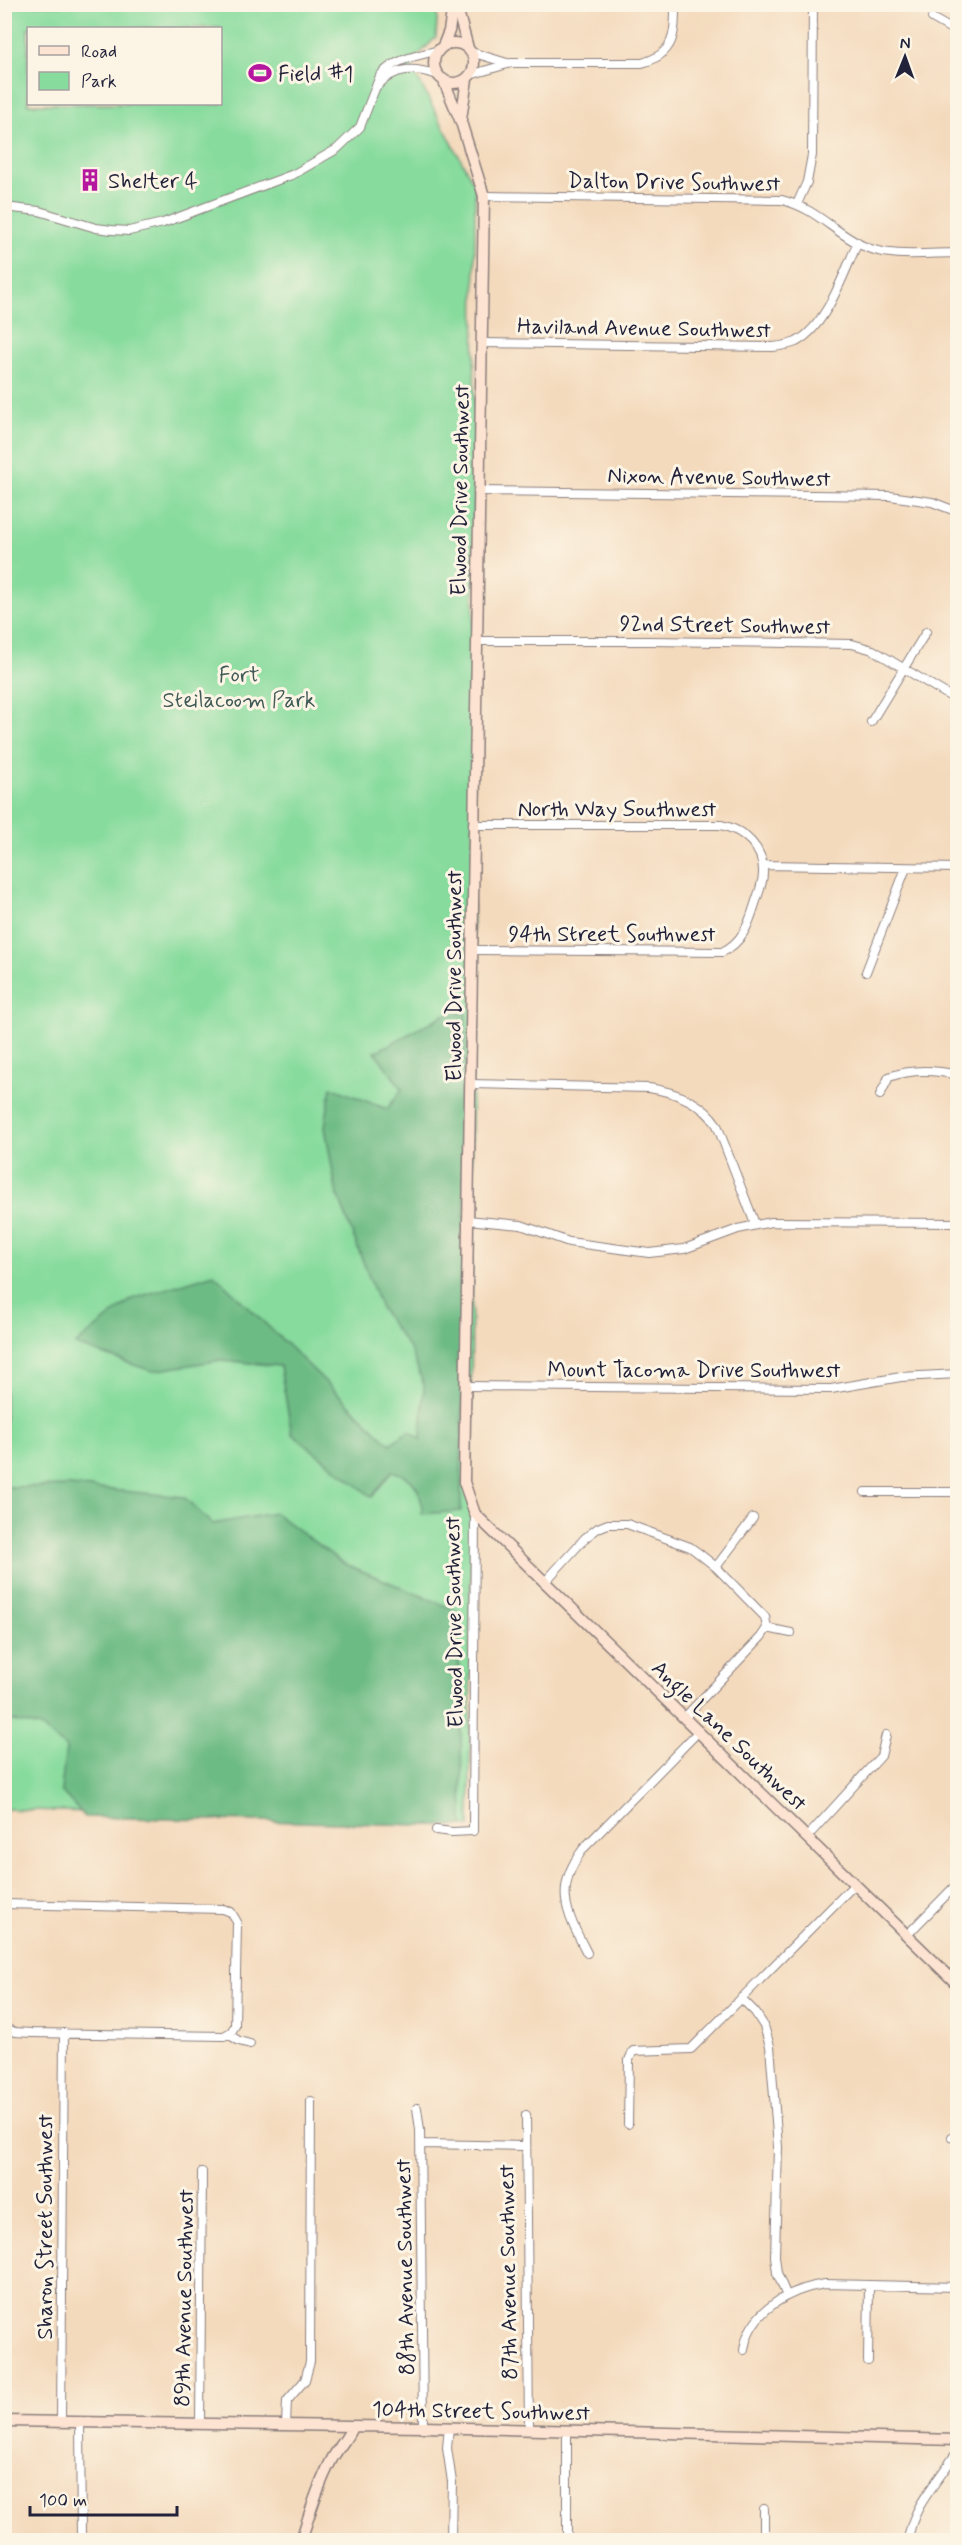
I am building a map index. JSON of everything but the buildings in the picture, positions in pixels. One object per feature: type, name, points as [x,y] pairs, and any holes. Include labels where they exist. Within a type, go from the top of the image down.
[{"type":"street","points":[[440,77],[434,62],[448,31],[455,4]]},
{"type":"street","points":[[455,4],[474,64],[468,77]]},
{"type":"street","points":[[4,207],[39,211],[96,228],[112,230],[129,231],[163,223],[294,174],[337,149],[360,128],[380,76],[393,63],[456,43],[511,63],[642,63],[661,55],[673,39],[675,4]]},
{"type":"street","points":[[797,204],[807,182],[812,155],[813,4]]},
{"type":"street","points":[[932,18],[957,33]]},
{"type":"street","points":[[377,87],[390,75],[403,69],[421,70],[458,83],[468,77],[511,63]]},
{"type":"street","name":"Elwood Drive Southwest","points":[[436,1830],[474,1831],[475,1514],[464,1482],[484,196],[461,122],[440,77]]},
{"type":"street","name":"Elwood Drive Southwest","points":[[461,122],[462,103],[468,77]]},
{"type":"street","name":"Dalton Drive Southwest","points":[[484,196],[782,200],[797,204],[823,218],[842,234],[870,248],[888,252],[957,253]]},
{"type":"street","name":"Haviland Avenue Southwest","points":[[481,343],[785,345],[796,342],[813,328],[835,293],[858,242]]},
{"type":"street","name":"Nixon Avenue Southwest","points":[[478,491],[890,496],[932,502],[957,512]]},
{"type":"street","points":[[871,722],[926,632]]},
{"type":"street","name":"92nd Street Southwest","points":[[477,641],[841,644],[873,650],[957,701]]},
{"type":"street","name":"North Way Southwest","points":[[473,825],[721,825],[740,831],[749,839],[763,865]]},
{"type":"street","points":[[763,865],[957,868]]},
{"type":"street","name":"94th Street Southwest","points":[[472,950],[722,952],[736,943],[748,926],[761,885],[763,865]]},
{"type":"street","points":[[866,972],[906,868]]},
{"type":"street","points":[[880,1095],[889,1077],[898,1074],[919,1072],[957,1075]]},
{"type":"street","points":[[471,1084],[649,1088],[664,1090],[686,1099],[707,1111],[717,1125],[755,1224]]},
{"type":"street","points":[[467,1220],[521,1225],[578,1244],[649,1253],[684,1249],[755,1224],[957,1223]]},
{"type":"street","name":"Mount Tacoma Drive Southwest","points":[[466,1386],[831,1389],[901,1377],[957,1374]]},
{"type":"street","points":[[865,1492],[957,1492]]},
{"type":"street","name":"Angle Lane Southwest","points":[[475,1514],[957,1984]]},
{"type":"street","points":[[717,1567],[753,1518]]},
{"type":"street","points":[[544,1582],[585,1538],[598,1528],[620,1523],[690,1546],[717,1567],[765,1617],[767,1628],[762,1637],[685,1717]]},
{"type":"street","points":[[767,1628],[791,1633]]},
{"type":"street","points":[[587,1953],[568,1915],[565,1900],[566,1882],[573,1862],[699,1731]]},
{"type":"street","points":[[807,1837],[881,1756],[886,1736]]},
{"type":"street","points":[[906,1935],[957,1883]]},
{"type":"street","points":[[628,2124],[629,2060],[632,2054],[636,2050],[691,2049],[855,1884]]},
{"type":"street","points":[[4,1904],[223,1909],[231,1912],[237,1922],[236,2026],[224,2036],[15,2032],[4,2028]]},
{"type":"street","points":[[741,1998],[755,2012],[764,2026],[770,2046],[778,2147],[775,2256],[777,2272],[786,2294]]},
{"type":"street","name":"Sharon Street Southwest","points":[[61,2421],[63,2033]]},
{"type":"street","points":[[228,2034],[238,2041],[250,2044]]},
{"type":"street","points":[[286,2426],[287,2401],[305,2380],[310,2362],[311,2101]]},
{"type":"street","name":"88th Avenue Southwest","points":[[417,2108],[421,2144],[423,2427]]},
{"type":"street","name":"87th Avenue Southwest","points":[[526,2115],[529,2429]]},
{"type":"street","points":[[421,2144],[525,2146]]},
{"type":"street","name":"89th Avenue Southwest","points":[[200,2424],[202,2172]]},
{"type":"street","points":[[744,2350],[751,2325],[786,2294],[825,2284],[957,2287]]},
{"type":"street","points":[[868,2361],[869,2285]]},
{"type":"street","name":"104th Street Southwest","points":[[4,2421],[449,2427],[957,2440]]},
{"type":"street","points":[[80,2421],[81,2541]]},
{"type":"street","points":[[301,2541],[315,2498],[332,2458],[347,2439],[352,2427]]},
{"type":"street","points":[[449,2427],[447,2448],[452,2482],[451,2541]]},
{"type":"street","points":[[567,2430],[567,2541]]},
{"type":"street","points":[[908,2541],[917,2508],[957,2450]]},
{"type":"street","points":[[764,2509],[764,2541]]},
{"type":"green space","name":"Fort Steilacoom Park","points":[[5,5],[438,5],[436,37],[410,64],[475,186],[470,1826],[5,1809]]},
{"type":"green space","points":[[466,1013],[461,1511],[422,1514],[419,1492],[412,1481],[392,1471],[372,1497],[292,1434],[280,1366],[221,1360],[152,1371],[75,1345],[132,1299],[214,1274],[390,1444],[409,1431],[421,1439],[424,1385],[411,1351],[381,1309],[336,1190],[325,1127],[331,1087],[387,1109],[402,1089],[375,1052],[446,1014]]},
{"type":"green space","points":[[70,1486],[184,1497],[212,1524],[275,1513],[343,1563],[458,1611],[463,1826],[85,1817],[61,1791],[66,1748],[41,1727],[4,1719],[5,1487]]},
{"type":"place","name":"Field #1","points":[[260,73]]},
{"type":"place","name":"Shelter 4","points":[[90,180]]}]
